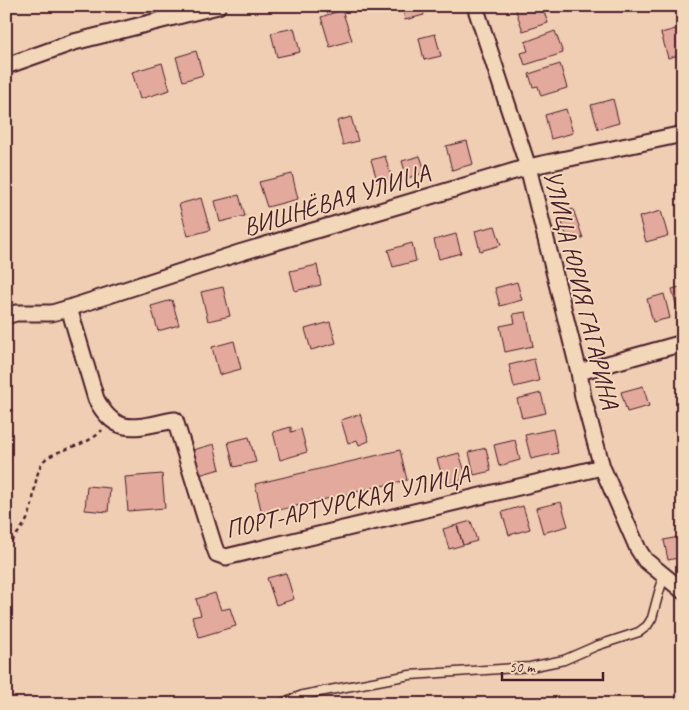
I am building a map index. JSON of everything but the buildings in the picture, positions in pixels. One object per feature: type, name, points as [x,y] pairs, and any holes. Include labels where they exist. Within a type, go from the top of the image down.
[{"type":"street","points":[[6,66],[74,42],[218,6]]},
{"type":"street","name":"УЛИЦА ЮРИЯ ГАГАРИНА","points":[[475,6],[528,167],[579,372],[583,397],[602,467],[638,549],[646,560],[683,591]]},
{"type":"street","name":"ВИШНЁВАЯ УЛИЦА","points":[[6,316],[16,313],[52,312],[69,308],[242,252],[528,167],[683,134]]},
{"type":"street","points":[[69,308],[96,399],[102,410],[111,420]]},
{"type":"street","points":[[579,372],[683,343]]},
{"type":"street","name":"ПОРТ-АРТУРСКАЯ УЛИЦА","points":[[111,420],[126,428],[175,420],[214,546],[217,554],[226,557],[602,467]]},
{"type":"lane","points":[[279,704],[303,694],[410,675],[530,667],[564,660],[596,646],[639,632],[647,626],[652,618],[660,592],[662,584],[661,572]]},
{"type":"path","points":[[6,547],[24,525],[30,513],[43,462],[53,455],[79,446],[96,437],[111,420]]}]
